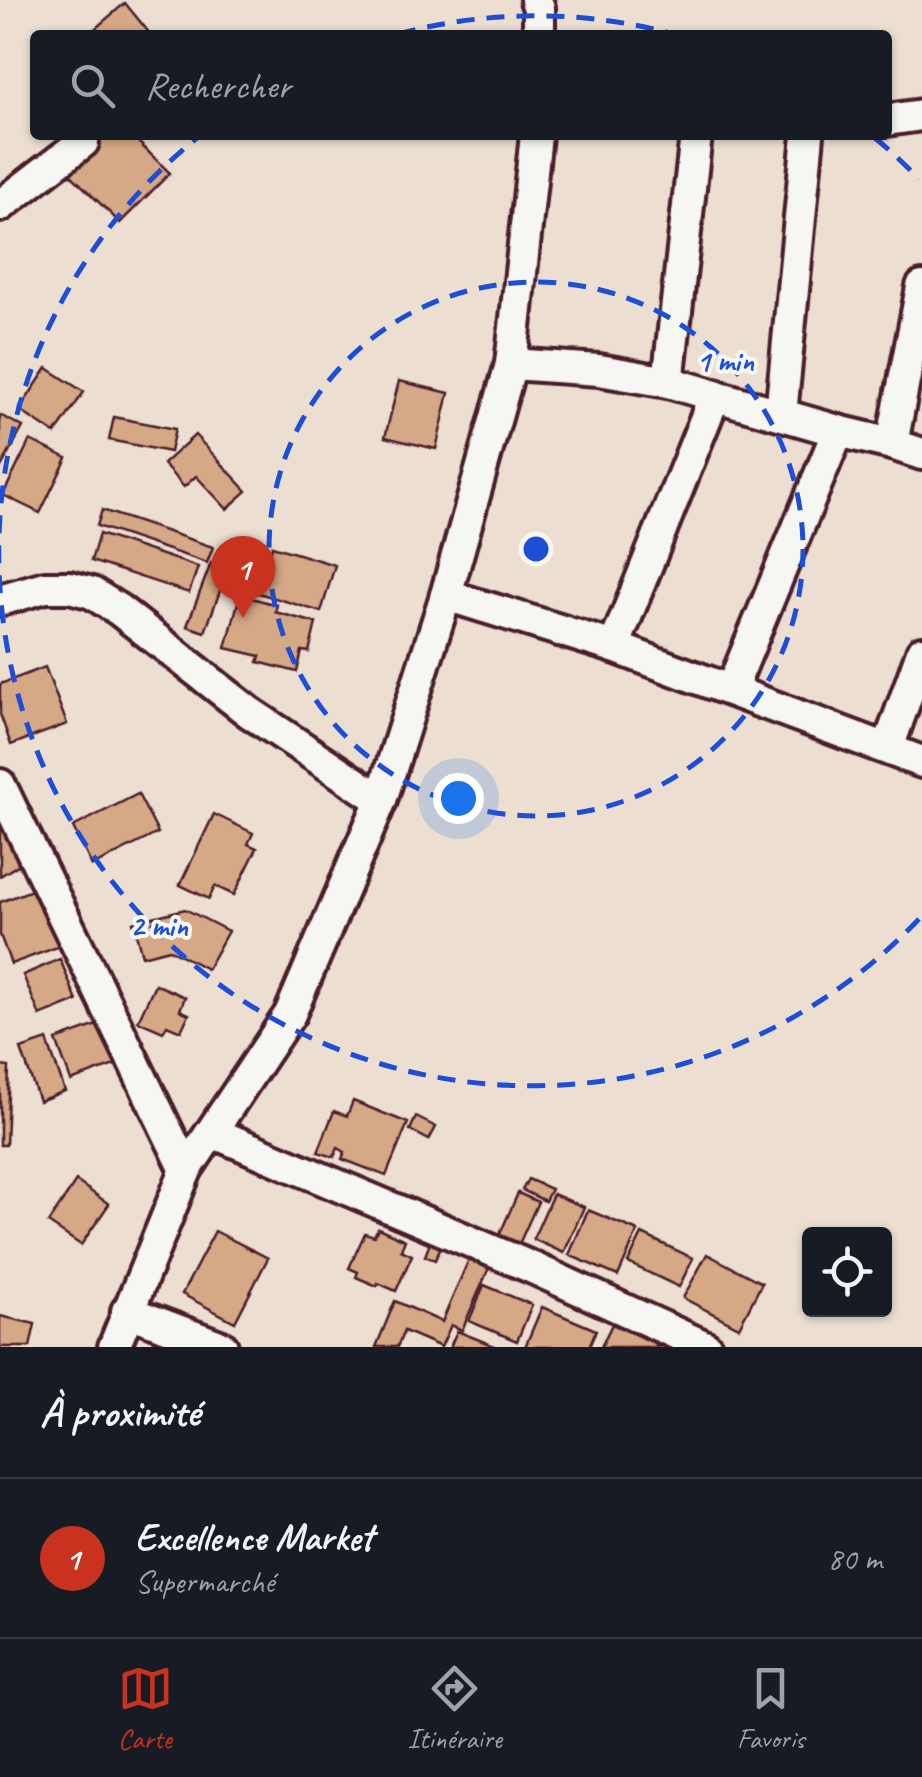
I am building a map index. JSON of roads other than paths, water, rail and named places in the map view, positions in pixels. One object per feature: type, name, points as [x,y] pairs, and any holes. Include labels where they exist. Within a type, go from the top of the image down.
[{"type":"street","points":[[536,0],[538,30]]},
{"type":"street","points":[[892,119],[922,114]]},
{"type":"street","points":[[114,1347],[186,1170],[290,1014],[380,800],[446,594],[511,364],[535,140]]},
{"type":"street","points":[[668,382],[695,140]]},
{"type":"street","points":[[781,414],[808,140]]},
{"type":"street","points":[[0,206],[83,142]]},
{"type":"street","points":[[892,444],[922,286]]},
{"type":"street","points":[[511,364],[599,370],[668,382],[922,454]]},
{"type":"street","points":[[614,647],[714,395]]},
{"type":"street","points":[[731,690],[838,431]]},
{"type":"street","points":[[0,600],[45,588],[70,587],[92,593],[249,712],[380,800]]},
{"type":"street","points":[[446,594],[614,647],[922,762]]},
{"type":"street","points":[[888,748],[922,652]]},
{"type":"street","points":[[0,786],[186,1170]]},
{"type":"street","points":[[212,1132],[533,1268],[698,1345]]},
{"type":"street","points":[[128,1311],[222,1347]]},
{"type":"place","name":"Excellence Market","points":[[243,618]]}]
